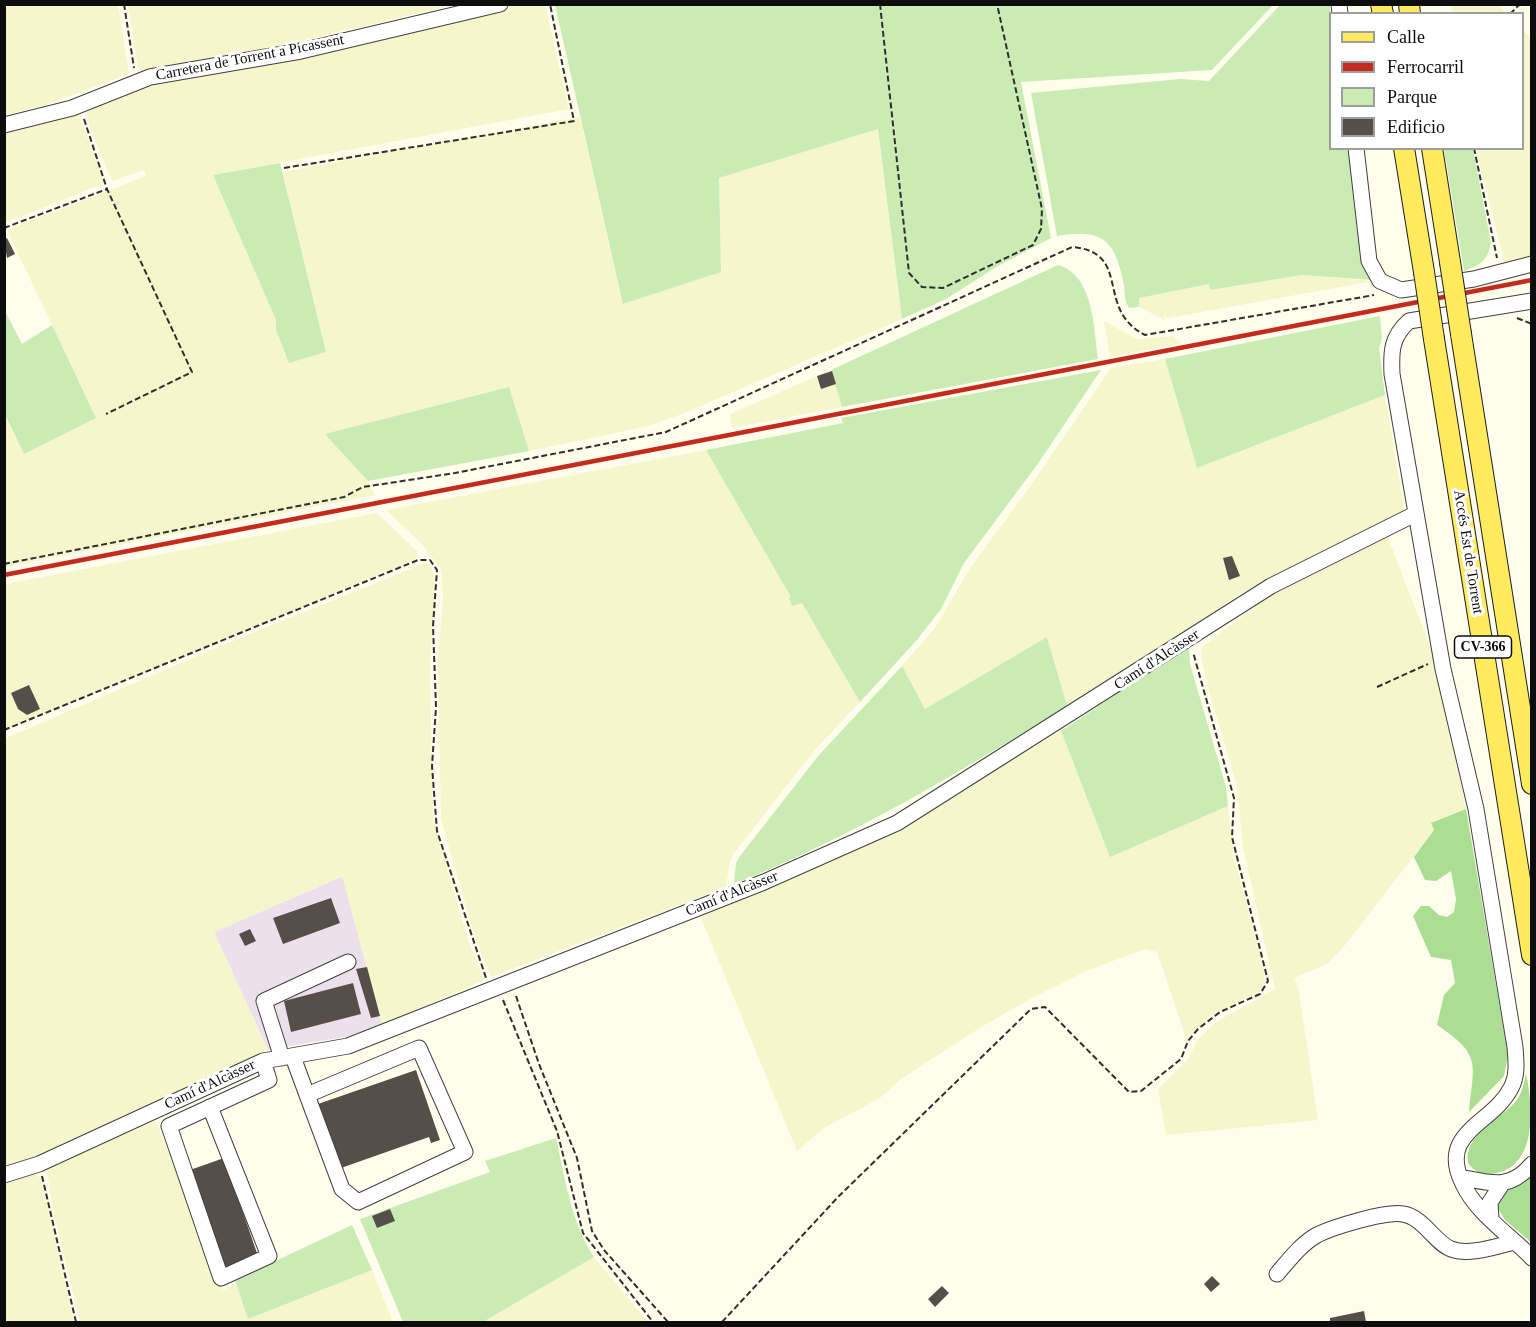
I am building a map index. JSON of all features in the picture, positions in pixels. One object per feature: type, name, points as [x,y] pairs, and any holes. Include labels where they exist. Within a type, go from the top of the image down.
[{"type":"main road","name":"Accés Est de Torrent","points":[[1404,150],[1532,955]]},
{"type":"main road","name":"Accés Est de Torrent","points":[[1432,150],[1532,784]]},
{"type":"street","name":"Carretera de Torrent a Picassent","points":[[4,124],[79,105],[150,77],[301,51],[500,4]]},
{"type":"street","points":[[1356,150],[1369,261],[1380,281],[1401,290],[1474,279],[1532,264]]},
{"type":"street","points":[[1532,301],[1409,321],[1397,332],[1391,351],[1392,374],[1441,658],[1476,809],[1517,1070],[1512,1087],[1502,1101],[1459,1142],[1456,1161],[1463,1185],[1491,1220],[1532,1258]]},
{"type":"street","name":"Camí d'Alcàsser","points":[[4,1175],[39,1164],[263,1061],[348,1046],[764,882],[897,823],[1271,586],[1415,514]]},
{"type":"street","points":[[1517,691],[1532,736]]},
{"type":"street","points":[[307,1095],[419,1048],[465,1152],[358,1202],[342,1189],[307,1095],[288,1058],[264,1001],[348,962]]},
{"type":"street","points":[[210,1107],[269,1256],[221,1278],[169,1126],[210,1107],[269,1080],[263,1061]]},
{"type":"street","points":[[1461,1177],[1502,1184],[1521,1176],[1532,1164]]},
{"type":"street","points":[[1491,1220],[1490,1202],[1502,1184]]},
{"type":"street","points":[[1278,1274],[1298,1250],[1318,1235],[1373,1218],[1403,1214],[1426,1226],[1450,1249],[1474,1251],[1515,1242]]},
{"type":"path","points":[[124,4],[136,83]]},
{"type":"path","points":[[284,168],[574,121],[550,4]]},
{"type":"path","points":[[880,4],[909,273],[922,286],[943,288],[1033,245],[1041,229],[1042,209],[997,4]]},
{"type":"path","points":[[79,105],[107,189],[192,372],[106,414]]},
{"type":"path","points":[[1474,150],[1501,272]]},
{"type":"path","points":[[4,228],[107,189]]},
{"type":"path","points":[[4,564],[344,497],[363,487],[455,473],[666,432],[1072,247],[1087,248],[1101,257],[1110,272],[1117,308],[1123,319],[1131,328],[1145,335],[1401,290]]},
{"type":"path","points":[[1532,386],[1532,465]]},
{"type":"path","points":[[4,730],[418,560],[430,560],[438,570],[433,626],[436,707],[432,766],[437,831],[494,988],[557,1131],[583,1233],[653,1323]]},
{"type":"path","points":[[722,1323],[839,1196],[1031,1009],[1044,1007],[1129,1092],[1141,1091],[1181,1059],[1188,1041],[1198,1029],[1213,1018],[1260,994],[1268,981],[1232,837],[1234,798],[1195,666],[1191,638]]},
{"type":"path","points":[[1377,687],[1441,658]]},
{"type":"path","points":[[516,996],[539,1064],[577,1158],[592,1231],[604,1250],[668,1323]]},
{"type":"path","points":[[39,1164],[76,1323]]},
{"type":"shaded area","points":[[343,876],[382,1025],[351,1036],[268,1050],[214,932]]},
{"type":"green space","points":[[555,4],[1273,5],[1212,70],[1021,82],[1051,238],[998,266],[946,299],[902,319],[878,129],[719,178],[721,272],[623,304]]},
{"type":"green space","points":[[4,5],[118,5],[129,74],[45,105],[5,115]]},
{"type":"green space","points":[[128,5],[453,5],[279,46],[143,72],[138,68]]},
{"type":"green space","points":[[514,5],[545,5],[569,109],[213,175],[276,320],[276,330],[289,363],[326,352],[282,172],[580,117],[623,304],[721,272],[719,178],[878,129],[902,319],[685,413],[648,426],[529,451],[509,387],[326,434],[366,479],[375,495],[5,567],[4,415],[24,454],[96,418],[7,230],[146,176],[144,170],[112,181],[89,126],[87,107],[131,89],[437,25]]},
{"type":"green space","points":[[1280,5],[1330,5],[1329,150],[1349,150],[1357,231],[1373,280],[1302,275],[1210,290],[1209,284],[1139,298],[1139,307],[1129,308],[1125,300],[1124,285],[1116,257],[1104,241],[1086,234],[1057,236],[1031,93],[1180,79],[1209,81]]},
{"type":"green space","points":[[1451,5],[1498,5],[1505,12],[1452,12]]},
{"type":"green space","points":[[1524,32],[1532,39],[1531,273],[1508,277],[1476,150],[1524,150]]},
{"type":"green space","points":[[77,111],[105,183],[5,223],[5,131]]},
{"type":"green space","points":[[1444,150],[1473,150],[1491,243],[1482,262],[1464,271]]},
{"type":"green space","points":[[280,163],[326,352],[289,363],[276,330],[276,320],[213,175]]},
{"type":"green space","points":[[1058,265],[1070,271],[1085,291],[1093,319],[1098,359],[842,407],[831,370]]},
{"type":"green space","points":[[1302,275],[1374,281],[1168,318],[1164,315],[1165,320],[1139,307],[1138,298],[1209,284],[1210,290]]},
{"type":"green space","points":[[4,309],[22,344],[52,325],[96,418],[24,454],[5,415]]},
{"type":"green space","points":[[1380,316],[1382,338],[1379,348],[1385,395],[1197,468],[1165,359]]},
{"type":"green space","points":[[1104,321],[1137,339],[1173,336],[1182,343],[1110,357]]},
{"type":"green space","points":[[1165,359],[1197,468],[1385,395],[1405,514],[1324,550],[1235,597],[1192,630],[1067,706],[1047,637],[925,709],[902,666],[935,628],[970,568],[1029,488],[1111,368]]},
{"type":"green space","points":[[831,370],[842,407],[732,428],[730,414]]},
{"type":"green space","points":[[1101,370],[1037,465],[964,563],[941,609],[917,640],[860,702],[802,603],[792,606],[789,598],[791,597],[706,450],[843,423],[841,418]]},
{"type":"green space","points":[[509,387],[529,451],[368,481],[325,434]]},
{"type":"green space","points":[[706,450],[792,597],[792,606],[802,602],[860,702],[814,751],[734,853],[730,861],[726,887],[491,977],[474,935],[441,819],[438,660],[443,597],[441,570],[422,544],[386,510]]},
{"type":"green space","points":[[377,513],[418,552],[416,559],[5,730],[5,584]]},
{"type":"green space","points":[[1387,535],[1437,665],[1466,809],[1431,823],[1434,830],[1345,945],[1327,964],[1294,978],[1298,986],[1318,1120],[1166,1135],[1158,1089],[1188,1059],[1197,1041],[1216,1022],[1275,989],[1243,848],[1237,786],[1209,691],[1201,657],[1202,647],[1266,598],[1327,564]]},
{"type":"green space","points":[[428,563],[433,572],[435,583],[430,666],[433,820],[467,937],[484,980],[382,1025],[342,876],[214,932],[268,1050],[39,1158],[5,1169],[4,739],[213,649]]},
{"type":"green space","points":[[1047,637],[1067,706],[945,779],[864,824],[734,884],[736,863],[740,856],[819,755],[902,666],[925,709]]},
{"type":"green space","points":[[1189,646],[1190,664],[1226,787],[1228,806],[1110,857],[1061,731]]},
{"type":"green space","points":[[1061,731],[1110,856],[1228,806],[1233,852],[1265,975],[1263,987],[1259,992],[1211,1015],[1187,1041],[1157,952],[1145,949],[1091,969],[1034,997],[981,1027],[901,1079],[880,1098],[824,1128],[797,1151],[699,913],[868,843]]},
{"type":"green space","points":[[1466,809],[1508,1055],[1504,1076],[1469,1112],[1472,1061],[1462,1044],[1437,1025],[1444,995],[1455,983],[1451,960],[1431,957],[1413,916],[1421,906],[1429,906],[1439,915],[1447,917],[1454,912],[1456,899],[1451,871],[1436,881],[1425,880],[1414,857],[1434,830],[1431,823]]},
{"type":"green space","points":[[1526,1074],[1531,1119],[1529,1134],[1519,1159],[1510,1168],[1497,1173],[1484,1174],[1477,1171],[1468,1163],[1471,1144],[1484,1128],[1516,1101]]},
{"type":"green space","points":[[156,1121],[223,1290],[237,1284],[248,1319],[372,1270],[393,1322],[80,1322],[51,1201],[47,1168]]},
{"type":"green space","points":[[556,1138],[574,1215],[594,1257],[483,1322],[403,1322],[360,1219],[490,1172],[485,1161]]},
{"type":"green space","points":[[33,1174],[41,1178],[74,1322],[5,1322],[5,1184]]},
{"type":"green space","points":[[1531,1175],[1531,1242],[1505,1220],[1497,1207],[1503,1192]]},
{"type":"green space","points":[[352,1225],[372,1270],[248,1319],[235,1280]]},
{"type":"green space","points":[[594,1257],[648,1322],[483,1322]]},
{"type":"building","points":[[7,238],[15,254],[7,258],[4,240]]},
{"type":"building","points":[[832,371],[836,384],[821,389],[817,376]]},
{"type":"building","points":[[1232,556],[1240,576],[1229,580],[1223,558]]},
{"type":"building","points":[[29,685],[40,709],[27,715],[18,709],[11,693]]},
{"type":"building","points":[[331,898],[340,923],[283,944],[273,918]]},
{"type":"building","points":[[250,929],[256,941],[245,946],[239,934]]},
{"type":"building","points":[[367,967],[380,1016],[371,1018],[356,969]]},
{"type":"building","points":[[353,983],[361,1014],[291,1032],[284,1001]]},
{"type":"building","points":[[416,1070],[440,1140],[431,1143],[429,1137],[341,1168],[318,1104]]},
{"type":"building","points":[[224,1158],[258,1256],[224,1268],[190,1170]]},
{"type":"building","points":[[390,1209],[395,1221],[377,1228],[372,1216]]},
{"type":"building","points":[[1212,1276],[1220,1284],[1211,1292],[1204,1284]]},
{"type":"building","points":[[942,1286],[949,1293],[935,1307],[928,1299]]},
{"type":"building","points":[[1364,1311],[1366,1322],[1330,1322],[1330,1318]]},
{"type":"railway","points":[[4,575],[1532,280]]}]
